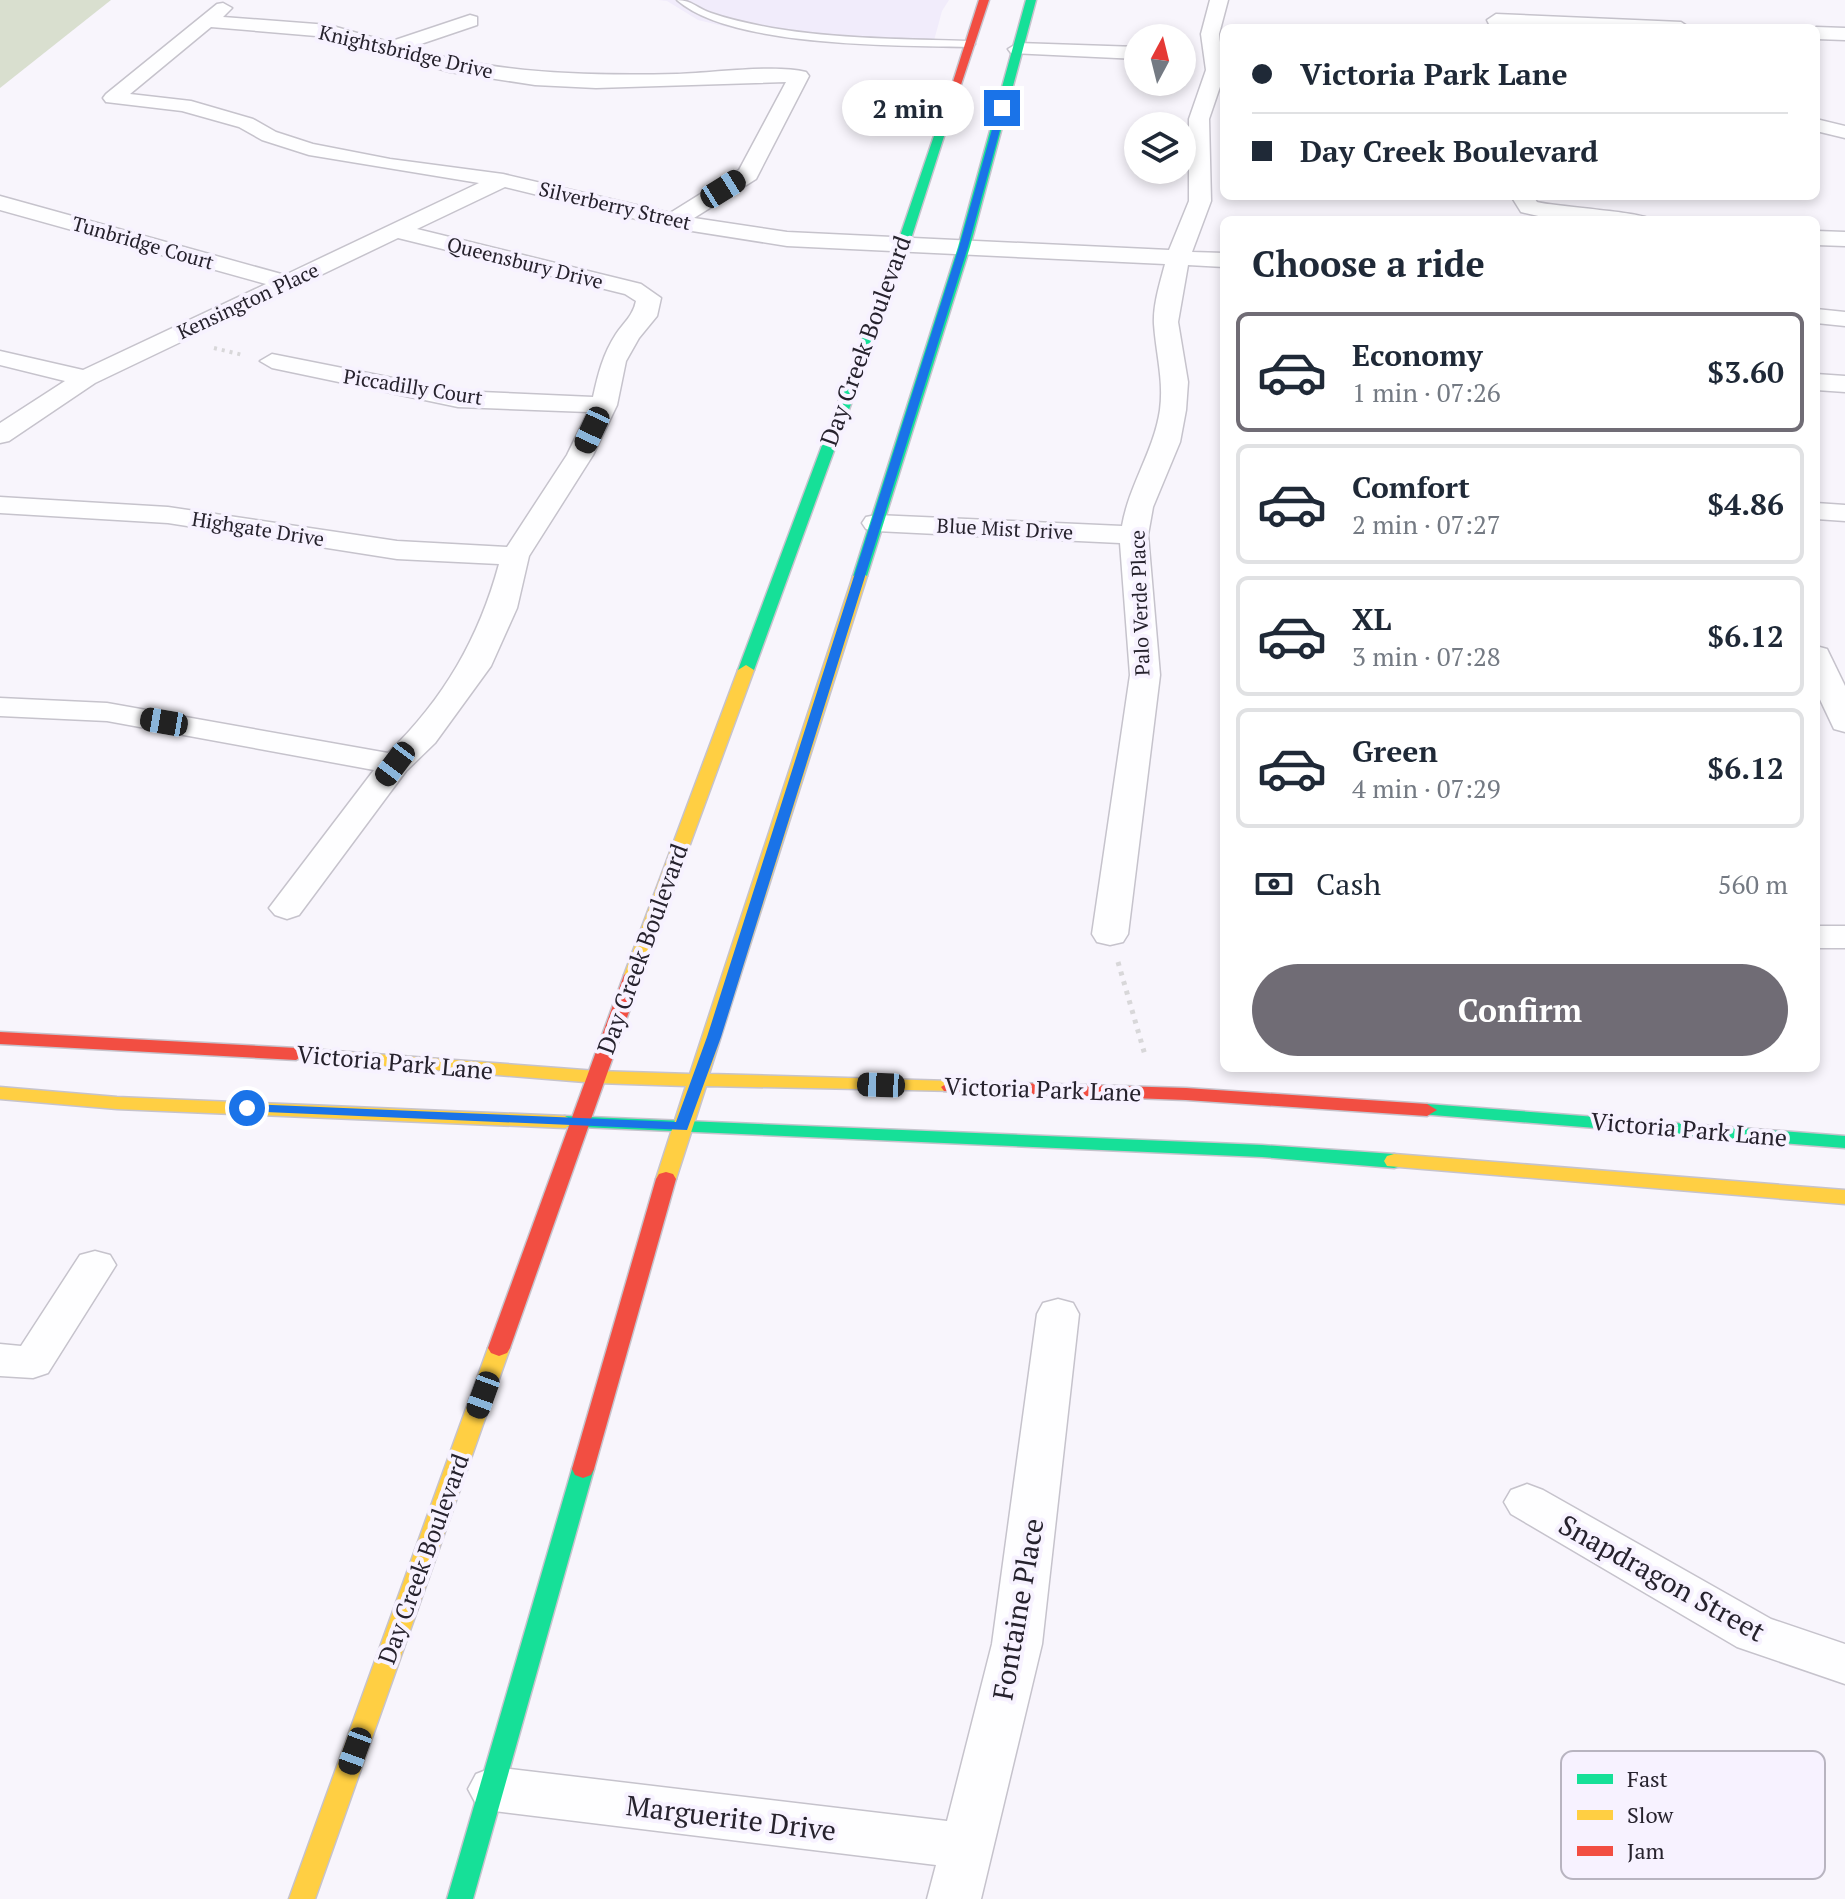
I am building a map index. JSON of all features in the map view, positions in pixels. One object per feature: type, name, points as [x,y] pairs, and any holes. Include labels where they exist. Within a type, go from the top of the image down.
[{"type":"main road","name":"Day Creek Boulevard","points":[[302,1899],[579,1122],[979,45],[984,0]]},
{"type":"main road","points":[[460,1899],[682,1127],[964,247],[1031,0]]},
{"type":"main road","points":[[983,101],[1002,108]]},
{"type":"main road","name":"Victoria Park Lane","points":[[0,1038],[268,1052],[597,1077],[1202,1095],[1845,1142]]},
{"type":"main road","name":"Victoria Park Lane","points":[[0,1093],[117,1103],[1262,1151],[1845,1197]]},
{"type":"street","points":[[206,21],[235,0]]},
{"type":"street","name":"Palo Verde Place","points":[[1110,934],[1131,759],[1145,675],[1134,535],[1139,507],[1167,442],[1173,410],[1175,382],[1166,322],[1178,257],[1200,201],[1199,119],[1213,84],[1204,56],[1211,19],[1219,0]]},
{"type":"street","points":[[1495,0],[1497,24]]},
{"type":"street","name":"Knightsbridge Drive","points":[[206,21],[329,31],[450,66],[535,79],[596,82],[799,76],[748,174],[673,221]]},
{"type":"street","name":"Silverberry Street","points":[[206,21],[113,98],[184,105],[246,123],[269,136],[309,149],[390,165],[503,180],[673,221],[787,239],[1220,260]]},
{"type":"street","points":[[391,48],[470,21]]},
{"type":"street","points":[[1820,33],[1845,34]]},
{"type":"street","points":[[1018,49],[1124,53]]},
{"type":"street","points":[[1820,126],[1845,132]]},
{"type":"street","name":"Kensington Place","points":[[0,435],[86,378],[286,282],[400,232],[503,180]]},
{"type":"street","points":[[1525,201],[1568,216]]},
{"type":"street","name":"Tunbridge Court","points":[[0,203],[286,282]]},
{"type":"street","name":"Queensbury Drive","points":[[400,232],[633,289],[649,298],[645,316],[628,335],[614,361],[604,405]]},
{"type":"street","points":[[1820,238],[1845,239]]},
{"type":"street","points":[[1820,316],[1845,319]]},
{"type":"street","points":[[0,358],[86,378]]},
{"type":"street","name":"Piccadilly Court","points":[[272,361],[458,399],[604,405]]},
{"type":"street","points":[[1820,382],[1845,384]]},
{"type":"street","points":[[287,908],[395,764],[424,736],[476,666],[502,608],[515,556],[580,455],[604,405]]},
{"type":"street","name":"Highgate Drive","points":[[0,505],[168,515],[397,550],[515,556]]},
{"type":"street","points":[[1820,511],[1845,513]]},
{"type":"street","name":"Blue Mist Drive","points":[[876,523],[1134,535]]},
{"type":"street","points":[[1824,666],[1845,722]]},
{"type":"street","points":[[0,707],[107,712],[395,764]]},
{"type":"street","points":[[1820,937],[1845,937]]},
{"type":"street","points":[[17,1361],[95,1265]]},
{"type":"street","name":"Fontaine Place","points":[[954,1899],[1017,1644],[1058,1314]]},
{"type":"street","name":"Snapdragon Street","points":[[1527,1502],[1754,1633],[1845,1664]]},
{"type":"street","name":"Marguerite Drive","points":[[494,1789],[967,1846]]},
{"type":"lane","points":[[682,0],[710,16],[773,29],[870,40],[979,45]]},
{"type":"path","points":[[171,338],[272,361]]},
{"type":"path","points":[[1110,934],[1145,1055]]},
{"type":"shaded area","points":[[658,0],[949,0],[942,11],[932,48],[853,43],[727,27],[698,20],[667,1]]},
{"type":"green space","points":[[0,0],[111,0],[0,88]]},
{"type":"traffic: fast","points":[[860,576],[964,247],[1031,0]]},
{"type":"traffic: fast","points":[[746,670],[903,245],[942,127]]},
{"type":"traffic: fast","points":[[1427,1110],[1845,1142]]},
{"type":"traffic: fast","points":[[565,1122],[1262,1151],[1394,1161]]},
{"type":"traffic: fast","points":[[460,1899],[583,1469]]},
{"type":"traffic: slow","points":[[666,1179],[860,576]]},
{"type":"traffic: slow","points":[[633,975],[746,670]]},
{"type":"traffic: slow","points":[[296,1054],[597,1077],[951,1087]]},
{"type":"traffic: slow","points":[[0,1093],[117,1103],[565,1122]]},
{"type":"traffic: slow","points":[[1394,1161],[1845,1197]]},
{"type":"traffic: slow","points":[[302,1899],[499,1348]]},
{"type":"traffic: jam","points":[[942,127],[984,0]]},
{"type":"traffic: jam","points":[[499,1348],[633,975]]},
{"type":"traffic: jam","points":[[0,1038],[296,1054]]},
{"type":"traffic: jam","points":[[951,1087],[1186,1094],[1427,1110]]},
{"type":"traffic: jam","points":[[583,1469],[666,1179]]},
{"type":"route","points":[[247,1108],[682,1127],[714,1037],[964,247],[1002,108]]}]
